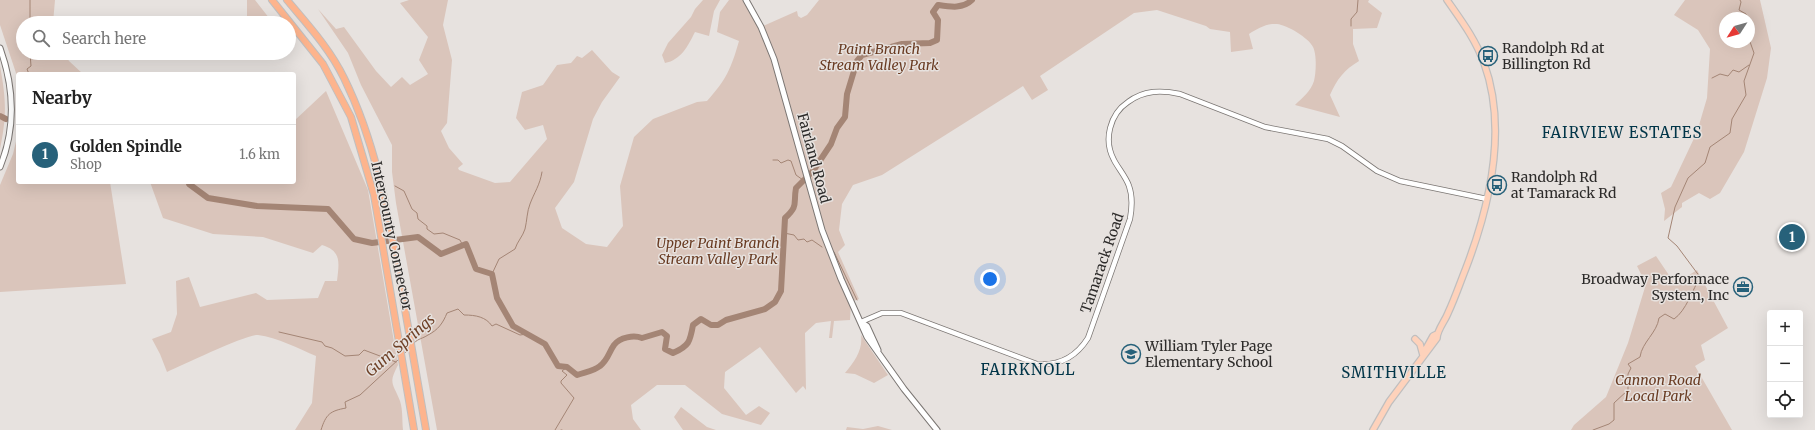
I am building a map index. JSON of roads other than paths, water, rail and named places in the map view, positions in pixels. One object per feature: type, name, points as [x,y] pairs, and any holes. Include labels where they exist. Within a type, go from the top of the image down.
[{"type":"highway","name":"Intercounty Connector","points":[[272,0],[284,16]]},
{"type":"highway","name":"Intercounty Connector","points":[[287,0],[325,46],[344,77],[370,139],[384,193],[426,430]]},
{"type":"highway","name":"Intercounty Connector","points":[[296,31],[322,64],[336,87],[351,117],[374,195],[409,392],[414,430]]},
{"type":"main road","name":"Fairland Road","points":[[746,0],[761,27],[774,59],[805,172],[830,253],[867,337],[904,389],[937,430]]},
{"type":"main road","points":[[1373,430],[1389,402],[1423,355],[1433,336],[1437,334],[1448,314],[1477,238],[1487,199],[1495,130],[1493,98],[1490,81],[1478,49],[1447,0]]},
{"type":"main road","points":[[0,48],[8,78],[12,122],[7,148],[0,167]]},
{"type":"main road","points":[[1415,339],[1420,344],[1423,355]]},
{"type":"street","name":"Tamarack Road","points":[[861,322],[882,313],[901,313],[1037,364],[1047,365],[1063,362],[1074,355],[1088,338],[1130,219],[1132,208],[1129,185],[1113,158],[1109,145],[1111,125],[1116,114],[1126,103],[1133,98],[1151,92],[1168,91],[1180,94],[1265,127],[1292,134],[1328,139],[1342,146],[1377,171],[1400,181],[1487,199]]},
{"type":"waterway","points":[[30,0],[30,16]]},
{"type":"waterway","points":[[189,184],[208,198],[257,206],[328,209],[354,239],[372,243],[418,237],[441,254],[466,244],[476,269],[492,274],[497,298],[513,326],[545,344],[558,366],[567,367],[577,375],[598,368],[607,359],[614,345],[627,337],[642,338],[662,332],[667,336],[665,349],[673,353],[686,346],[690,339],[693,325],[701,319],[711,325],[718,325],[726,320],[765,309],[775,302],[781,291],[785,218],[794,207],[796,188],[813,171],[831,144],[837,128],[845,117],[847,94],[857,61],[862,55],[902,44],[930,43],[937,40],[938,20],[933,12],[938,5],[952,7],[961,6],[972,0]]},
{"type":"waterway","points":[[1351,26],[1351,19],[1357,12],[1358,0]]},
{"type":"waterway","points":[[1740,0],[1739,10],[1742,12]]},
{"type":"waterway","points":[[1593,430],[1609,424],[1614,420],[1614,403],[1628,390],[1628,374],[1631,368],[1628,364],[1640,357],[1641,352],[1658,323],[1659,318],[1665,314],[1674,319],[1682,311],[1700,277],[1677,246],[1668,238],[1675,207],[1688,178],[1705,163],[1710,147],[1730,133],[1732,119],[1746,95],[1744,81],[1754,53],[1752,48]]},
{"type":"waterway","points":[[28,72],[27,69],[31,66],[31,60]]},
{"type":"waterway","points":[[1712,78],[1720,74],[1728,76],[1733,70],[1739,72],[1749,65]]},
{"type":"waterway","points":[[0,116],[6,119]]},
{"type":"waterway","points":[[773,160],[778,160],[781,163],[788,160],[791,161],[796,175],[803,180]]},
{"type":"waterway","points":[[492,274],[499,259],[515,249],[523,234],[529,207],[542,172]]},
{"type":"waterway","points":[[395,186],[404,191],[412,209],[417,213],[418,219],[427,226],[427,229],[434,234],[443,233],[460,240],[463,246]]},
{"type":"waterway","points":[[784,233],[794,235],[798,240],[804,239],[807,242],[812,240],[822,247]]},
{"type":"waterway","points":[[834,252],[857,300]]},
{"type":"waterway","name":"Gum Springs","points":[[414,343],[432,333],[442,323],[447,313],[458,309],[464,315],[473,315],[487,320],[492,326],[496,324],[520,335],[527,334]]},
{"type":"waterway","points":[[279,332],[322,342],[325,346],[332,348],[345,356],[359,355],[364,350],[396,362]]},
{"type":"waterway","name":"Gum Springs","points":[[404,354],[409,349]]},
{"type":"waterway","name":"Gum Springs","points":[[321,430],[329,414],[336,410],[346,408],[345,402],[360,395],[399,359]]},
{"type":"waterway","points":[[555,430],[574,398],[561,383],[567,375],[562,371],[567,367]]},
{"type":"place","name":"Randolph Rd at Billington Rd","points":[[1488,56]]},
{"type":"place","name":"Randolph Rd at Tamarack Rd","points":[[1497,185]]},
{"type":"place","name":"Golden Spindle","points":[[1792,237]]},
{"type":"place","name":"Broadway Performace System, Inc","points":[[1743,287]]},
{"type":"place","name":"William Tyler Page Elementary School","points":[[1131,354]]},
{"type":"district","name":"FAIRVIEW ESTATES","points":[[1622,132]]},
{"type":"district","name":"FAIRKNOLL","points":[[1028,369]]},
{"type":"district","name":"SMITHVILLE","points":[[1394,372]]},
{"type":"park label","name":"Paint Branch Stream Valley Park","points":[[879,58]]},
{"type":"park label","name":"Upper Paint Branch Stream Valley Park","points":[[718,252]]},
{"type":"park label","name":"Cannon Road Local Park","points":[[1658,388]]}]
